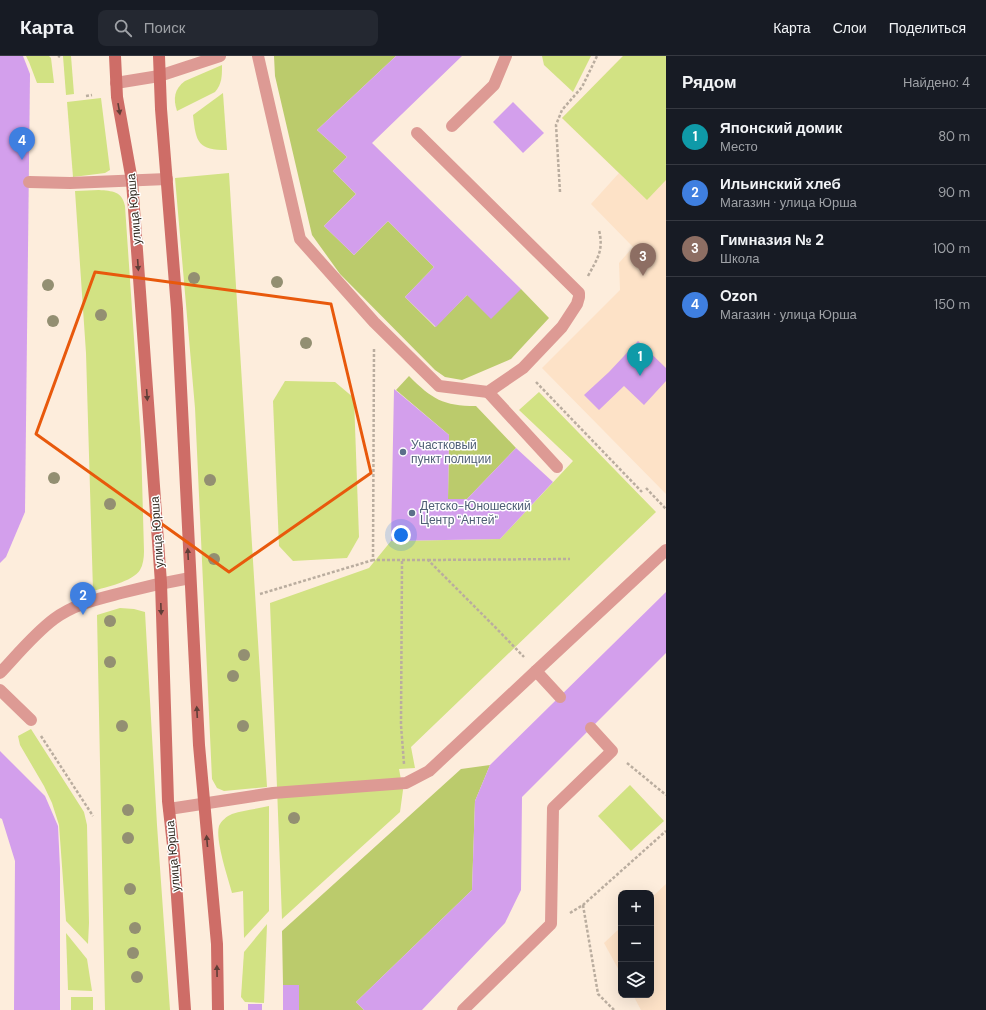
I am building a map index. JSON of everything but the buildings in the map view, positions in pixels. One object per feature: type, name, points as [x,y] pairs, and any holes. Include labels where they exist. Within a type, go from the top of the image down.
[{"type":"street","name":"улица Юрша","points":[[115,56],[117,97],[132,181],[161,583],[169,809],[174,854],[185,1010]]},
{"type":"street","points":[[158,56],[177,309],[198,737],[217,944],[218,1010]]},
{"type":"lane","points":[[116,83],[159,76],[220,56]]},
{"type":"lane","points":[[258,56],[300,239],[374,322],[439,386],[488,392],[557,467]]},
{"type":"lane","points":[[452,126],[494,85],[506,56]]},
{"type":"lane","points":[[417,133],[579,293],[577,304],[562,327],[523,368],[488,392]]},
{"type":"lane","points":[[29,182],[70,183],[167,179]]},
{"type":"lane","points":[[169,809],[273,793],[406,783],[429,771],[666,550]]},
{"type":"lane","points":[[0,673],[36,634],[54,618],[74,607],[86,602],[161,583],[190,578]]},
{"type":"lane","points":[[536,671],[560,697]]},
{"type":"lane","points":[[0,690],[31,720]]},
{"type":"lane","points":[[463,1010],[551,924],[553,808],[612,751],[591,728]]},
{"type":"path","points":[[560,192],[556,126],[562,110],[582,87],[596,56]]},
{"type":"path","points":[[86,96],[92,96]]},
{"type":"path","points":[[579,293],[600,251],[602,244],[599,230]]},
{"type":"path","points":[[373,560],[374,322]]},
{"type":"path","points":[[523,368],[642,492]]},
{"type":"path","points":[[646,488],[666,509]]},
{"type":"path","points":[[260,594],[373,560],[570,560]]},
{"type":"path","points":[[402,560],[401,725],[406,783]]},
{"type":"path","points":[[428,560],[496,628],[536,671]]},
{"type":"path","points":[[31,720],[93,816]]},
{"type":"path","points":[[612,751],[666,795]]},
{"type":"path","points":[[551,924],[583,905],[666,831]]},
{"type":"path","points":[[583,905],[598,994],[614,1010]]},
{"type":"highlighted area","points":[[95,272],[331,304],[371,473],[229,572],[36,434]]},
{"type":"shaded area","points":[[623,56],[666,56],[666,494],[542,368],[620,290],[619,263],[633,247],[591,204],[619,173],[562,118]]},
{"type":"shaded area","points":[[666,884],[666,1010],[641,1010],[635,998],[654,998],[654,895]]},
{"type":"shaded area","points":[[618,930],[618,969],[604,943]]},
{"type":"green space","points":[[26,56],[49,56],[51,58],[54,83],[37,83]]},
{"type":"green space","points":[[63,56],[71,56],[74,94],[66,95]]},
{"type":"green space","points":[[274,56],[396,56],[317,130],[347,157],[333,171],[356,194],[324,226],[354,255],[388,221],[434,267],[405,297],[435,327],[467,295],[521,289],[549,318],[511,359],[462,380],[445,377],[435,370],[340,274],[312,235],[275,76]]},
{"type":"green space","points":[[542,56],[591,56],[573,92],[544,65]]},
{"type":"green space","points":[[623,56],[666,56],[666,180],[647,200],[562,118]]},
{"type":"green space","points":[[222,65],[222,76],[215,92],[177,111],[175,94],[181,84]]},
{"type":"green space","points":[[223,93],[227,150],[217,150],[204,146],[200,143],[197,138],[193,115]]},
{"type":"green space","points":[[101,98],[110,170],[105,173],[73,177],[67,102]]},
{"type":"green space","points":[[229,173],[267,787],[224,791],[217,788],[212,779],[195,408],[175,178]]},
{"type":"green space","points":[[99,190],[116,193],[122,197],[125,206],[141,442],[144,559],[140,570],[131,578],[118,584],[93,591],[86,353],[75,191]]},
{"type":"green space","points":[[409,376],[432,396],[439,400],[455,405],[476,406],[516,448],[467,499],[448,499],[449,435],[396,390]]},
{"type":"green space","points":[[285,381],[335,382],[354,398],[359,537],[347,558],[293,561],[279,546],[273,401]]},
{"type":"green space","points":[[539,392],[656,512],[411,747],[415,768],[399,769],[403,790],[400,812],[282,919],[270,603],[369,568],[391,541],[500,539],[573,461],[519,410]]},
{"type":"green space","points":[[120,608],[134,609],[145,612],[157,825],[170,1010],[105,1010],[97,615]]},
{"type":"green space","points":[[31,729],[84,812],[87,825],[88,944],[66,921],[59,825],[52,803],[44,786],[20,745],[18,736]]},
{"type":"green space","points":[[490,765],[475,801],[472,890],[356,1002],[364,1010],[299,1010],[299,985],[283,985],[282,931],[461,769]]},
{"type":"green space","points":[[630,785],[664,821],[631,851],[598,816]]},
{"type":"green space","points":[[269,806],[269,911],[244,938],[243,891],[232,893],[220,849],[218,832],[219,826],[224,819],[232,814]]},
{"type":"green space","points":[[267,924],[264,1003],[245,1002],[241,997],[244,952]]},
{"type":"green space","points":[[66,933],[87,959],[92,991],[68,990]]},
{"type":"green space","points":[[71,997],[93,997],[93,1010],[71,1010]]},
{"type":"place","name":"Ozon","points":[[22,160]]},
{"type":"place","name":"Гимназия № 2","points":[[643,276]]},
{"type":"place","name":"Японский домик","points":[[640,376]]},
{"type":"place","name":"Участковый пункт полиции","points":[[403,452]]},
{"type":"place","name":"Детско-Юношеский Центр \"Антей\"","points":[[412,513]]},
{"type":"place","name":"Ильинский хлеб","points":[[83,615]]}]
